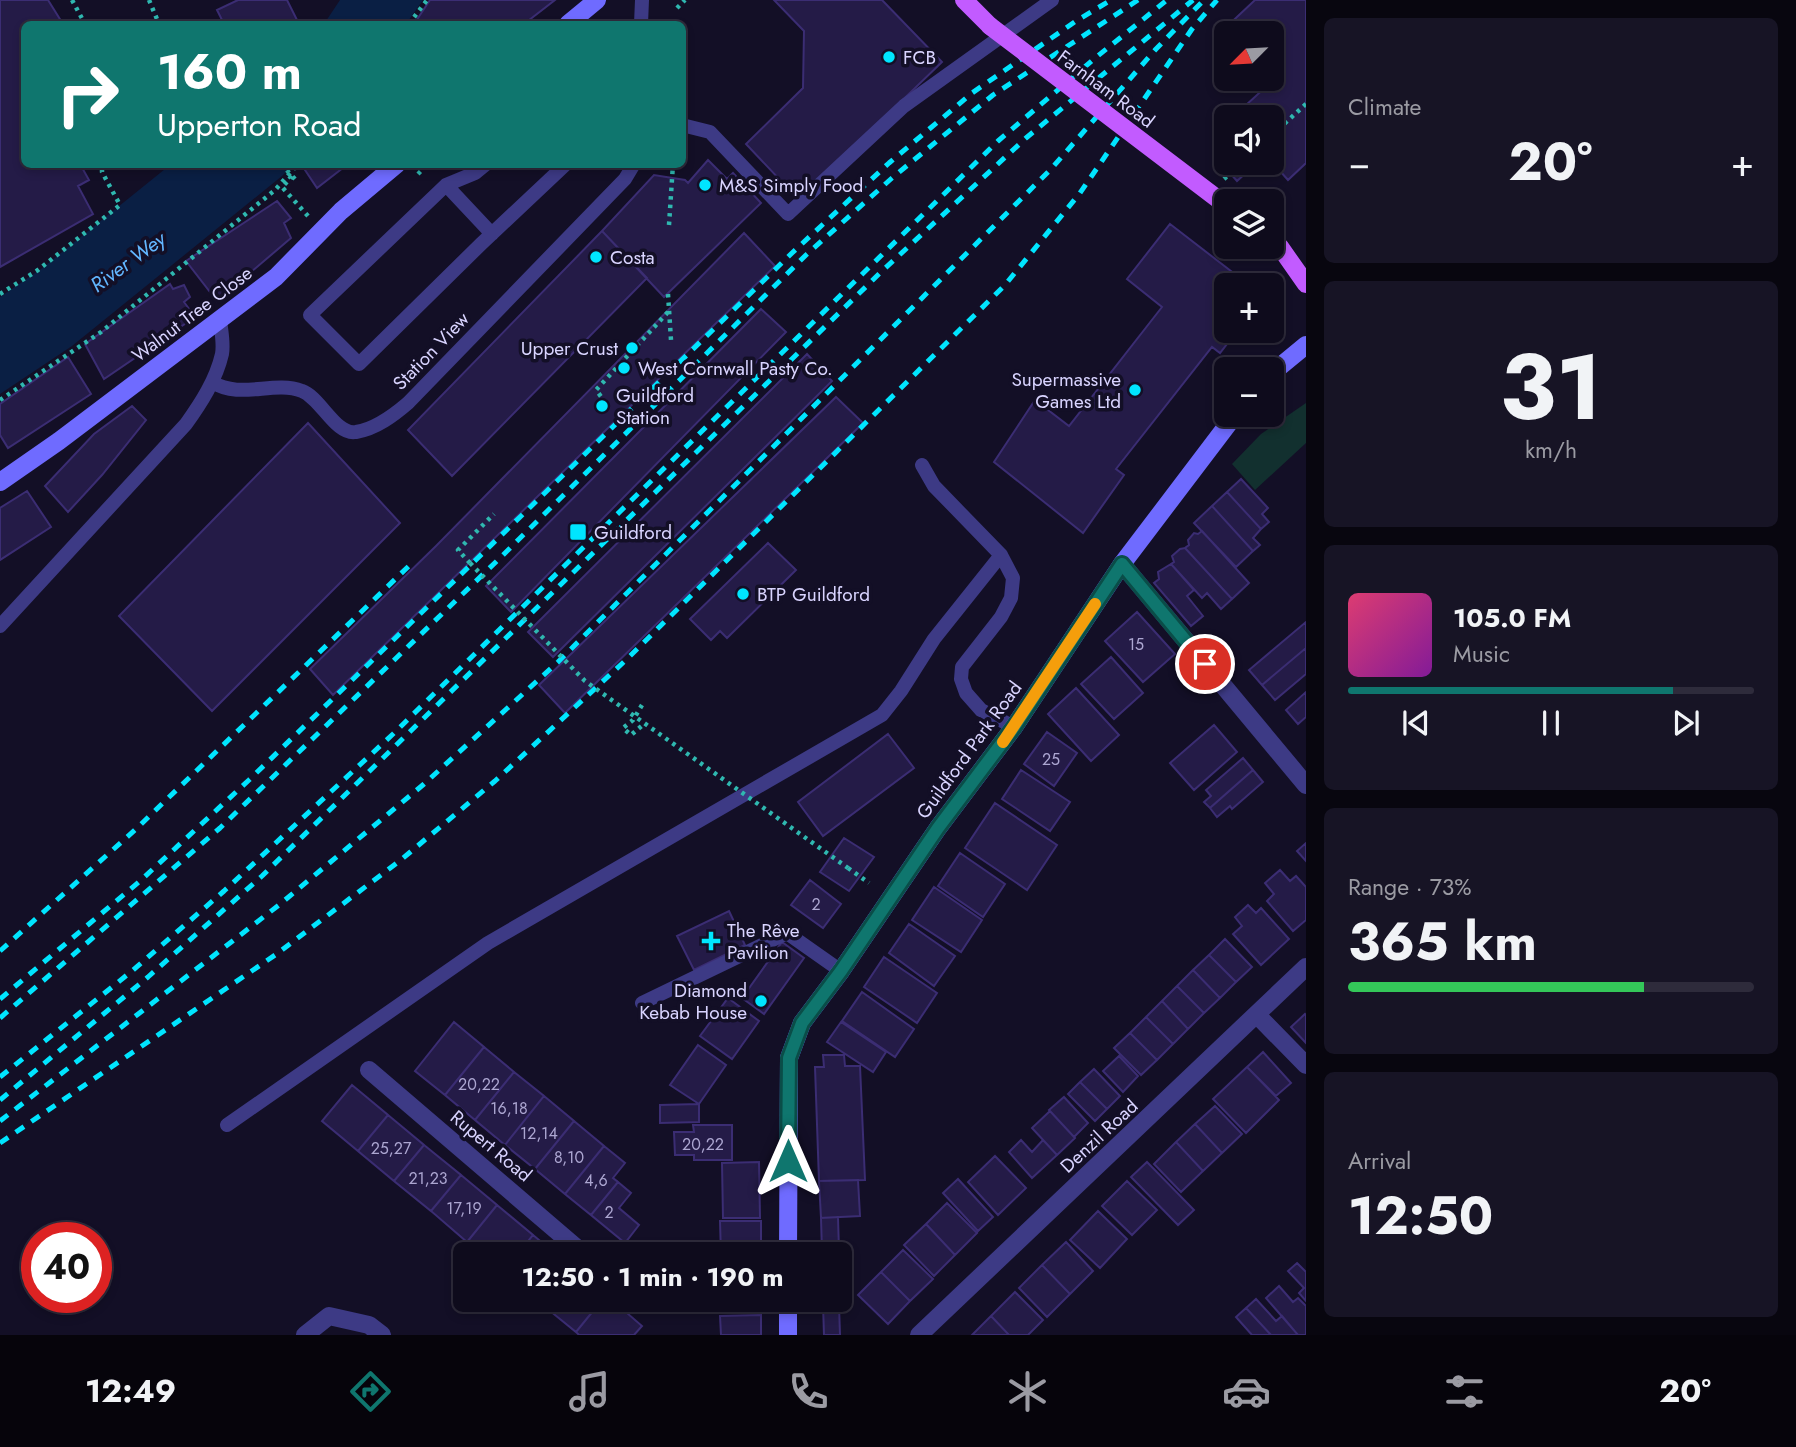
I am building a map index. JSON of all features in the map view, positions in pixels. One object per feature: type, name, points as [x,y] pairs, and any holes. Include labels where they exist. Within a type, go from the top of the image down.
[{"type":"main road","name":"Farnham Road","points":[[964,0],[990,26],[1214,196]]},
{"type":"main road","points":[[1284,253],[1306,284]]},
{"type":"street","points":[[572,21],[597,0]]},
{"type":"street","name":"Walnut Tree Close","points":[[0,482],[59,441],[276,276],[341,211],[392,168]]},
{"type":"street","points":[[1284,363],[1306,345]]},
{"type":"street","name":"Guildford Park Road","points":[[788,1242],[789,1058],[802,1023],[841,971],[938,828],[1014,727],[1122,564],[1226,427]]},
{"type":"street","points":[[1122,564],[1306,785]]},
{"type":"street","name":"Denzil Road","points":[[919,1335],[1306,967]]},
{"type":"street","points":[[1257,1015],[1306,1065]]},
{"type":"street","name":"Rupert Road","points":[[369,1070],[571,1242]]},
{"type":"street","points":[[788,1312],[788,1335]]},
{"type":"street","points":[[305,1335],[329,1315],[369,1325],[382,1335]]},
{"type":"lane","points":[[641,21],[642,0]]},
{"type":"lane","points":[[686,126],[710,132],[788,214],[904,106],[1052,0]]},
{"type":"lane","points":[[481,168],[446,185],[310,316],[359,364],[562,168]]},
{"type":"lane","name":"Station View","points":[[212,382],[226,389],[248,391],[286,388],[303,391],[313,397],[344,429],[354,433],[377,425],[408,403],[625,179],[632,168]]},
{"type":"lane","points":[[446,185],[492,234]]},
{"type":"lane","points":[[0,626],[186,424],[212,382],[222,352],[220,320]]},
{"type":"lane","points":[[922,465],[933,486],[1001,555],[1013,578],[1011,598],[1001,617],[962,667],[961,679],[966,693],[981,710],[1014,727]]},
{"type":"lane","points":[[227,1125],[488,943],[882,715],[901,691],[934,639],[1001,555]]},
{"type":"lane","points":[[642,1003],[787,933],[841,971]]},
{"type":"path","points":[[72,0],[83,21]]},
{"type":"path","points":[[149,0],[158,21]]},
{"type":"path","points":[[411,21],[426,0]]},
{"type":"path","points":[[677,8],[685,0]]},
{"type":"path","points":[[1284,124],[1306,104]]},
{"type":"path","points":[[0,294],[38,270],[120,205],[102,172],[102,168]]},
{"type":"path","points":[[285,168],[295,179]]},
{"type":"path","points":[[0,400],[101,332],[275,190],[295,168]]},
{"type":"path","points":[[669,225],[673,168]]},
{"type":"path","points":[[289,176],[292,178],[282,187],[313,221]]},
{"type":"path","points":[[668,294],[671,340]]},
{"type":"path","points":[[606,403],[596,390],[669,311]]},
{"type":"path","points":[[494,514],[458,550],[576,673],[869,883]]},
{"type":"path","points":[[642,705],[633,720],[623,728],[631,735],[645,723]]},
{"type":"green space","points":[[1306,403],[1306,443],[1255,490],[1232,464],[1261,434],[1271,427],[1284,427],[1284,418]]},
{"type":"water","points":[[340,0],[423,0],[408,21],[326,21]]},
{"type":"water","name":"River Wey","points":[[166,168],[290,168],[72,346],[0,394],[0,297],[41,269]]},
{"type":"building","points":[[0,0],[48,0],[61,21],[21,21],[21,168],[82,168],[89,180],[78,186],[93,214],[0,267]]},
{"type":"building","points":[[238,0],[287,0],[298,21],[222,21],[217,10]]},
{"type":"building","points":[[430,0],[555,0],[528,21],[416,21]]},
{"type":"building","points":[[774,0],[882,0],[942,62],[799,200],[746,144],[803,88],[804,31]]},
{"type":"building","points":[[1255,0],[1306,0],[1306,163],[1288,180],[1284,175],[1284,105],[1246,105],[1261,91],[1284,91],[1284,21],[1233,21]]},
{"type":"building","points":[[708,160],[727,179],[733,173],[761,203],[664,297],[602,231],[654,175],[685,180],[688,183]]},
{"type":"building","points":[[304,168],[343,168],[317,188]]},
{"type":"building","points":[[1232,175],[1244,175],[1237,181]]},
{"type":"building","points":[[277,201],[291,218],[284,223],[291,238],[217,301],[186,261]]},
{"type":"building","points":[[1170,224],[1233,273],[1214,273],[1214,343],[1228,343],[1220,353],[1212,347],[1116,469],[1124,475],[1083,533],[994,462],[1035,400],[1069,426],[1162,307],[1127,279]]},
{"type":"building","name":"Guildford Station","points":[[602,231],[647,278],[452,476],[408,430]]},
{"type":"building","name":"Guildford Station","points":[[744,233],[775,266],[333,695],[310,669],[436,546]]},
{"type":"building","points":[[170,284],[173,289],[184,285],[190,297],[184,302],[195,317],[104,379],[85,344]]},
{"type":"building","points":[[761,309],[786,332],[511,612],[486,586]]},
{"type":"building","points":[[807,354],[832,381],[553,657],[528,632]]},
{"type":"building","points":[[68,357],[91,394],[8,448],[0,435],[0,404]]},
{"type":"building","points":[[836,397],[863,423],[565,713],[539,685]]},
{"type":"building","points":[[132,406],[146,420],[68,512],[45,486],[94,434]]},
{"type":"building","points":[[308,423],[400,523],[212,711],[119,616]]},
{"type":"building","points":[[1241,479],[1268,508],[1262,514],[1269,522],[1261,529],[1227,492]]},
{"type":"building","points":[[27,491],[51,527],[0,560],[0,508]]},
{"type":"building","points":[[1227,492],[1261,529],[1253,538],[1260,545],[1253,551],[1212,506]]},
{"type":"building","points":[[1212,506],[1253,551],[1236,567],[1194,523]]},
{"type":"building","points":[[1202,531],[1249,583],[1232,599],[1185,548],[1194,533]]},
{"type":"building","name":"BTP Guildford","points":[[768,543],[796,570],[727,638],[720,631],[711,640],[690,619]]},
{"type":"building","points":[[1185,548],[1232,599],[1221,609],[1207,593],[1202,598],[1171,564],[1174,562],[1172,556]]},
{"type":"building","points":[[1171,564],[1194,590],[1187,596],[1203,616],[1191,626],[1154,583],[1159,579],[1158,572]]},
{"type":"building","points":[[1137,612],[1175,654],[1143,682],[1105,641]]},
{"type":"building","points":[[1306,622],[1306,648],[1262,685],[1249,670]]},
{"type":"building","points":[[1306,648],[1306,674],[1275,700],[1262,685]]},
{"type":"building","points":[[1111,657],[1143,693],[1114,719],[1081,684]]},
{"type":"building","points":[[1076,688],[1119,735],[1091,761],[1048,714]]},
{"type":"building","points":[[1306,692],[1306,717],[1298,724],[1286,710]]},
{"type":"building","points":[[1214,725],[1237,752],[1194,790],[1170,763]]},
{"type":"building","points":[[1047,732],[1077,753],[1054,786],[1024,764]]},
{"type":"building","points":[[888,734],[914,768],[823,836],[798,802]]},
{"type":"building","points":[[1243,758],[1253,770],[1210,808],[1204,802],[1211,796],[1206,790]]},
{"type":"building","points":[[1021,770],[1070,802],[1050,831],[1002,799]]},
{"type":"building","points":[[1253,770],[1263,782],[1232,809],[1230,806],[1217,817],[1210,808]]},
{"type":"building","points":[[995,803],[1057,845],[1027,890],[965,848]]},
{"type":"building","points":[[844,838],[874,857],[849,891],[820,872]]},
{"type":"building","points":[[1306,843],[1306,861],[1297,851]]},
{"type":"building","points":[[960,853],[1005,884],[983,917],[938,886]]},
{"type":"building","points":[[1280,870],[1290,881],[1296,876],[1306,887],[1306,920],[1293,931],[1267,901],[1274,894],[1265,883]]},
{"type":"building","points":[[810,880],[841,904],[823,928],[791,905]]},
{"type":"building","points":[[934,887],[982,920],[961,952],[912,920]]},
{"type":"building","points":[[1248,905],[1256,913],[1261,908],[1289,939],[1261,965],[1233,934],[1242,926],[1235,917]]},
{"type":"building","name":"The Rêve Pavilion","points":[[729,911],[745,945],[694,970],[677,936]]},
{"type":"building","points":[[909,924],[955,956],[934,986],[889,953]]},
{"type":"building","points":[[1225,939],[1252,967],[1236,982],[1209,955]]},
{"type":"building","points":[[782,942],[804,958],[764,1014],[742,998]]},
{"type":"building","points":[[1209,955],[1236,982],[1220,998],[1193,970]]},
{"type":"building","points":[[884,957],[937,993],[917,1023],[864,987]]},
{"type":"building","points":[[1193,970],[1220,998],[1204,1013],[1177,986]]},
{"type":"building","points":[[1177,986],[1204,1013],[1188,1029],[1162,1001]]},
{"type":"building","points":[[862,992],[914,1029],[895,1057],[842,1021]]},
{"type":"building","points":[[728,998],[759,1021],[732,1059],[700,1036]]},
{"type":"building","points":[[1162,1001],[1188,1029],[1173,1044],[1146,1017]]},
{"type":"building","points":[[1306,1015],[1306,1043],[1291,1027]]},
{"type":"building","points":[[1146,1017],[1173,1044],[1157,1060],[1130,1033]]},
{"type":"building","points":[[454,1022],[484,1047],[445,1095],[415,1071]]},
{"type":"building","points":[[841,1022],[886,1052],[873,1072],[827,1042]]},
{"type":"building","points":[[1130,1033],[1157,1060],[1141,1075],[1114,1048]]},
{"type":"building","points":[[698,1045],[726,1065],[699,1104],[670,1085]]},
{"type":"building","points":[[484,1047],[514,1072],[475,1120],[445,1095]]},
{"type":"building","points":[[1263,1052],[1291,1083],[1276,1096],[1247,1067]]},
{"type":"building","points":[[823,1055],[844,1055],[845,1066],[860,1066],[865,1180],[819,1181],[815,1067],[824,1067]]},
{"type":"building","points":[[1119,1056],[1138,1076],[1123,1092],[1103,1071]]},
{"type":"building","points":[[1247,1067],[1279,1100],[1246,1133],[1213,1099]]},
{"type":"building","points":[[1094,1069],[1120,1096],[1107,1109],[1080,1082]]},
{"type":"building","points":[[514,1072],[544,1096],[505,1145],[475,1120]]},
{"type":"building","points":[[1080,1082],[1107,1109],[1095,1121],[1068,1094]]},
{"type":"building","points":[[352,1085],[388,1115],[358,1151],[322,1121]]},
{"type":"building","points":[[544,1096],[574,1121],[535,1169],[505,1145]]},
{"type":"building","points":[[1064,1097],[1088,1123],[1074,1137],[1049,1110]]},
{"type":"building","points":[[699,1104],[699,1122],[660,1123],[660,1105]]},
{"type":"building","points":[[1215,1106],[1242,1134],[1222,1153],[1195,1124]]},
{"type":"building","points":[[1050,1111],[1075,1138],[1057,1155],[1032,1128]]},
{"type":"building","points":[[388,1115],[424,1145],[394,1181],[358,1151]]},
{"type":"building","points":[[574,1121],[604,1146],[565,1194],[535,1169]]},
{"type":"building","points":[[1195,1124],[1222,1153],[1203,1171],[1176,1142]]},
{"type":"building","points":[[693,1125],[732,1125],[732,1160],[694,1160],[694,1155],[675,1155],[674,1132],[694,1132]]},
{"type":"building","points":[[1021,1140],[1032,1152],[1043,1140],[1057,1155],[1032,1178],[1009,1152]]},
{"type":"building","points":[[1176,1142],[1203,1171],[1181,1192],[1154,1164]]},
{"type":"building","points":[[424,1145],[461,1175],[431,1211],[394,1181]]},
{"type":"building","points":[[604,1146],[625,1163],[613,1178],[618,1182],[591,1215],[565,1194]]},
{"type":"building","points":[[995,1156],[1026,1188],[998,1215],[968,1182]]},
{"type":"building","points":[[759,1162],[760,1218],[723,1218],[722,1163]]},
{"type":"building","points":[[1147,1162],[1194,1210],[1178,1225],[1131,1177]]},
{"type":"building","points":[[461,1175],[497,1205],[467,1242],[431,1211]]},
{"type":"building","points":[[958,1179],[993,1217],[978,1231],[943,1193]]},
{"type":"building","points":[[858,1180],[860,1216],[821,1218],[819,1181]]},
{"type":"building","points":[[1127,1181],[1157,1210],[1132,1235],[1102,1206]]},
{"type":"building","points":[[618,1182],[631,1193],[619,1208],[639,1225],[624,1242],[591,1215]]},
{"type":"building","points":[[947,1203],[977,1233],[955,1255],[926,1224]]},
{"type":"building","points":[[497,1205],[533,1235],[527,1242],[467,1242]]},
{"type":"building","points":[[1098,1211],[1127,1239],[1100,1268],[1070,1240]]},
{"type":"building","points":[[838,1217],[839,1242],[822,1242],[821,1218]]},
{"type":"building","points":[[720,1221],[761,1221],[761,1242],[721,1242]]},
{"type":"building","points":[[926,1224],[955,1255],[934,1276],[904,1245]]},
{"type":"building","points":[[533,1235],[541,1242],[527,1242]]},
{"type":"building","points":[[1066,1242],[1093,1271],[1070,1294],[1042,1265]]},
{"type":"building","points":[[903,1250],[933,1279],[910,1301],[881,1272]]},
{"type":"building","points":[[1297,1263],[1306,1272],[1306,1301],[1299,1293],[1304,1288],[1288,1271]]},
{"type":"building","points":[[1042,1265],[1070,1294],[1047,1317],[1019,1288]]},
{"type":"building","points":[[881,1272],[910,1301],[888,1324],[858,1295]]},
{"type":"building","points":[[1279,1286],[1293,1302],[1298,1298],[1306,1306],[1306,1335],[1298,1335],[1266,1298]]},
{"type":"building","points":[[1015,1292],[1043,1320],[1028,1335],[1009,1335],[991,1316]]},
{"type":"building","points":[[1256,1299],[1276,1321],[1282,1316],[1298,1335],[1271,1335],[1246,1308]]},
{"type":"building","points":[[1246,1308],[1271,1335],[1252,1335],[1236,1317]]},
{"type":"building","points":[[551,1312],[592,1312],[576,1332]]},
{"type":"building","points":[[592,1312],[626,1312],[642,1326],[634,1335],[579,1335],[576,1332]]},
{"type":"building","points":[[823,1312],[839,1312],[840,1335],[824,1335]]},
{"type":"building","points":[[761,1315],[761,1335],[721,1335],[720,1316]]},
{"type":"building","points":[[991,1316],[1009,1335],[972,1335]]},
{"type":"railway","points":[[0,999],[140,881],[249,780],[792,253],[889,163],[972,93],[1111,0]]},
{"type":"railway","points":[[0,1018],[220,828],[502,556],[806,255],[892,178],[993,95],[1138,0]]},
{"type":"railway","points":[[0,1077],[132,971],[224,891],[393,734],[998,141],[1167,0]]},
{"type":"railway","points":[[0,1100],[148,977],[262,876],[881,272],[1026,138],[1193,0]]},
{"type":"railway","points":[[0,1121],[279,905],[424,784],[558,662],[1051,169],[1156,49],[1204,0]]},
{"type":"railway","points":[[0,1143],[278,953],[402,859],[495,781],[627,659],[1005,285],[1080,193],[1192,29],[1217,0]]},
{"type":"railway","points":[[0,951],[136,829],[412,563]]},
{"type":"slow traffic","points":[[1003,742],[1095,604]]},
{"type":"place","name":"FCB","points":[[889,57]]},
{"type":"place","name":"M&S Simply Food","points":[[705,185]]},
{"type":"place","name":"Costa","points":[[596,257]]},
{"type":"place","name":"Upper Crust","points":[[632,348]]},
{"type":"place","name":"West Cornwall Pasty Co.","points":[[624,368]]},
{"type":"place","name":"Supermassive Games Ltd","points":[[1135,390]]},
{"type":"place","name":"Guildford Station","points":[[602,406]]},
{"type":"place","name":"Guildford","points":[[578,532]]},
{"type":"place","name":"BTP Guildford","points":[[743,594]]},
{"type":"place","name":"The Rêve Pavilion","points":[[711,941]]},
{"type":"place","name":"Diamond Kebab House","points":[[761,1001]]},
{"type":"route","points":[[788,1161],[789,1058],[802,1023],[841,971],[938,828],[1014,727],[1122,564],[1205,664]]}]
